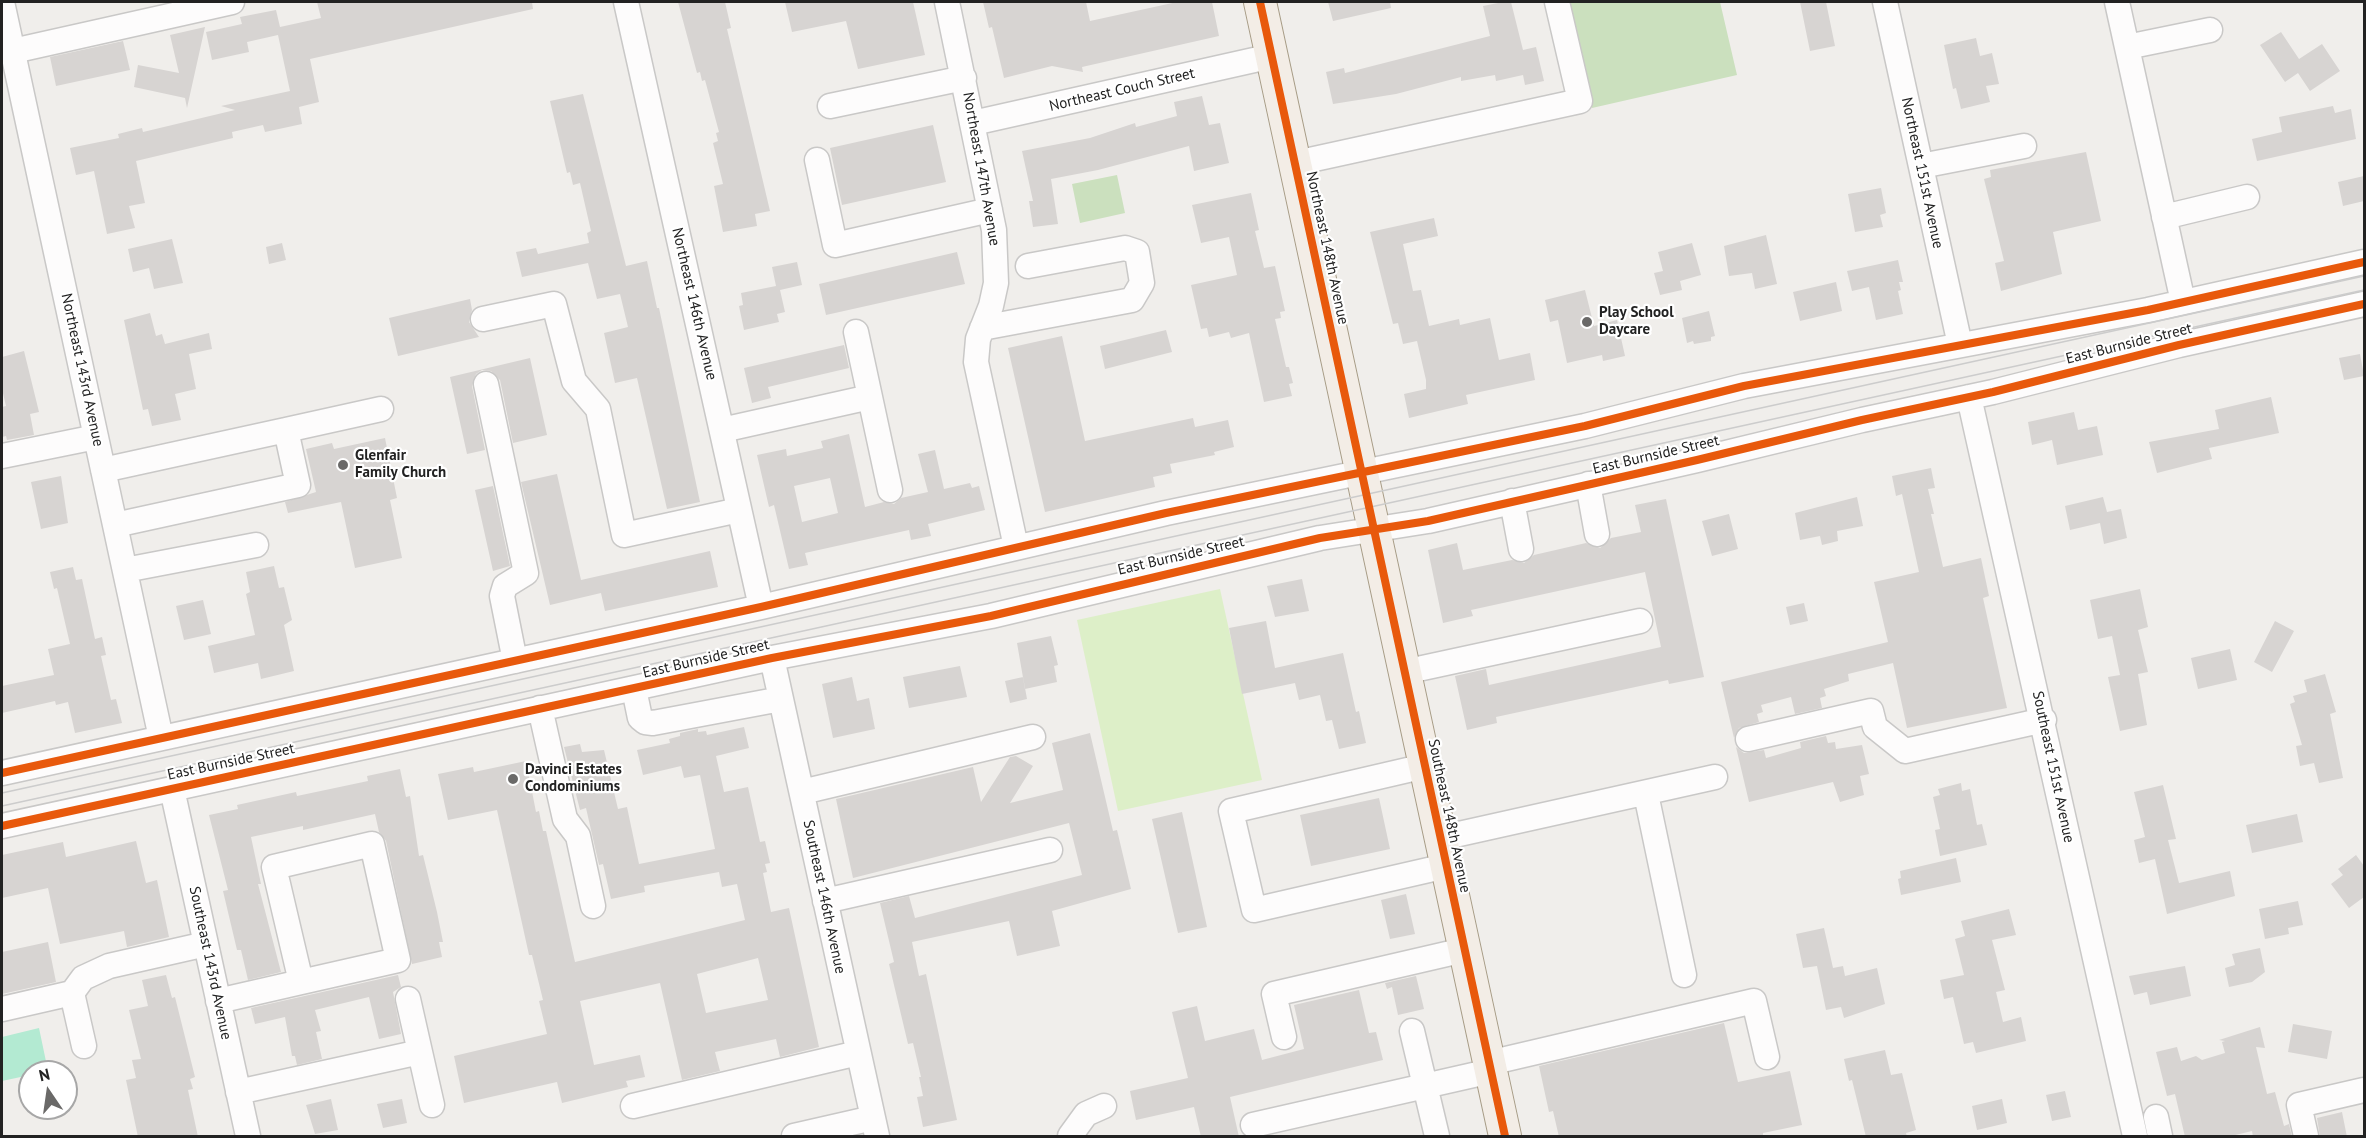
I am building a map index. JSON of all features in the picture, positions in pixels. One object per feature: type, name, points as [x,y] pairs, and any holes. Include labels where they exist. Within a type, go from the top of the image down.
[{"type":"main road","name":"Northeast 148th Avenue","points":[[1260,2],[1368,501]]},
{"type":"main road","name":"Southeast 148th Avenue","points":[[1368,501],[1505,1137]]},
{"type":"street","name":"Northeast 143rd Avenue","points":[[2,2],[161,738]]},
{"type":"street","points":[[13,51],[232,2]]},
{"type":"street","name":"Northeast 146th Avenue","points":[[626,2],[761,607]]},
{"type":"street","name":"Northeast 147th Avenue","points":[[947,2],[990,210],[997,262],[996,283],[982,328],[976,362],[1016,547]]},
{"type":"street","points":[[1296,163],[1580,101],[1557,2]]},
{"type":"street","name":"Northeast 151st Avenue","points":[[1885,2],[1960,345]]},
{"type":"street","points":[[2117,2],[2183,302]]},
{"type":"street","points":[[2127,47],[2210,30]]},
{"type":"street","name":"Northeast Couch Street","points":[[973,123],[1272,56]]},
{"type":"street","points":[[830,106],[964,78]]},
{"type":"street","points":[[1921,166],[2024,146]]},
{"type":"street","points":[[817,160],[836,245],[990,210]]},
{"type":"street","points":[[2164,217],[2247,197]]},
{"type":"street","points":[[982,328],[1132,300],[1142,283],[1137,252],[1125,248],[1028,266]]},
{"type":"street","name":"East Burnside Street","points":[[2,826],[772,658],[991,616],[1320,538],[1416,463],[1585,426],[1744,386],[2183,302],[2364,262]]},
{"type":"street","points":[[483,320],[555,304],[574,381],[598,409],[624,535],[739,510]]},
{"type":"street","name":"East Burnside Street","points":[[2,773],[761,607],[1309,481],[1428,520],[2364,304]]},
{"type":"street","points":[[856,332],[890,490]]},
{"type":"street","points":[[486,384],[526,573],[505,586],[502,596],[514,661]]},
{"type":"street","points":[[722,430],[870,397]]},
{"type":"street","name":"Southeast 151st Avenue","points":[[1969,397],[2044,720],[2135,1137]]},
{"type":"street","points":[[104,470],[381,409]]},
{"type":"street","points":[[115,525],[298,484],[286,430]]},
{"type":"street","points":[[2,456],[96,436]]},
{"type":"street","points":[[1588,484],[1597,534]]},
{"type":"street","points":[[1512,501],[1521,549]]},
{"type":"street","points":[[125,570],[256,545]]},
{"type":"street","points":[[1404,672],[1640,621]]},
{"type":"street","name":"Southeast 146th Avenue","points":[[772,658],[875,1127]]},
{"type":"street","points":[[634,689],[640,718],[645,722],[653,723],[781,699]]},
{"type":"street","points":[[540,708],[565,819],[578,836],[593,906]]},
{"type":"street","points":[[1748,739],[1871,711],[1875,727],[1905,751],[2044,720]]},
{"type":"street","points":[[802,792],[1033,737]]},
{"type":"street","points":[[1425,766],[1231,811],[1254,910],[1443,852],[1646,794],[1715,777]]},
{"type":"street","name":"Southeast 143rd Avenue","points":[[172,789],[248,1137]]},
{"type":"street","points":[[1646,794],[1684,975]]},
{"type":"street","points":[[218,1001],[398,960],[372,844],[274,867],[301,982]]},
{"type":"street","points":[[825,901],[1050,850]]},
{"type":"street","points":[[2,1009],[72,993],[83,978],[101,969],[206,944]]},
{"type":"street","points":[[1284,1037],[1274,994],[1464,950]]},
{"type":"street","points":[[72,993],[84,1046]]},
{"type":"street","points":[[408,999],[432,1105]]},
{"type":"street","points":[[1253,1125],[1425,1085],[1754,1001],[1767,1057]]},
{"type":"street","points":[[1412,1031],[1437,1137]]},
{"type":"street","points":[[238,1092],[420,1052]]},
{"type":"street","points":[[633,1106],[858,1053]]},
{"type":"street","points":[[2306,1137],[2299,1105],[2364,1090]]},
{"type":"street","points":[[1070,1137],[1086,1114],[1104,1106]]},
{"type":"street","points":[[794,1137],[875,1127]]},
{"type":"green space","points":[[1569,2],[1720,2],[1737,75],[1592,108]]},
{"type":"green space","points":[[1117,175],[1125,213],[1080,223],[1072,184]]},
{"type":"green space","points":[[1220,589],[1262,780],[1118,811],[1077,620]]},
{"type":"green space","points":[[39,1028],[46,1060],[18,1060],[18,1078],[2,1081],[2,1037]]},
{"type":"building","points":[[317,2],[532,2],[533,9],[310,59],[319,102],[299,107],[302,124],[265,132],[263,125],[232,132],[233,138],[136,161],[145,203],[129,206],[135,228],[107,234],[94,171],[76,175],[70,148],[119,138],[118,134],[142,128],[143,132],[235,110],[221,106],[290,91],[278,35],[247,42],[249,52],[212,60],[206,32],[242,24],[240,17],[276,10],[280,27],[321,18]]},
{"type":"building","points":[[678,2],[725,2],[731,28],[727,29],[770,211],[755,214],[757,226],[723,232],[714,186],[723,184],[713,143],[718,141],[716,133],[719,132],[705,80],[702,81],[700,72],[697,73]]},
{"type":"building","points":[[785,2],[913,2],[925,55],[858,69],[846,21],[792,32]]},
{"type":"building","points":[[983,2],[1086,2],[1090,21],[1177,2],[1212,2],[1219,36],[1082,67],[1083,72],[1052,66],[1004,78],[992,27],[989,28]]},
{"type":"building","points":[[1328,2],[1390,2],[1391,8],[1333,21]]},
{"type":"building","points":[[1511,2],[1523,50],[1536,47],[1544,81],[1525,85],[1523,75],[1496,81],[1495,75],[1461,81],[1461,77],[1396,94],[1333,104],[1326,72],[1344,68],[1345,73],[1490,36],[1483,6]]},
{"type":"building","points":[[1800,2],[1826,2],[1835,46],[1810,51]]},
{"type":"building","points":[[205,27],[187,108],[185,98],[134,87],[138,65],[179,73],[170,35]]},
{"type":"building","points":[[2281,32],[2299,59],[2322,44],[2340,71],[2310,91],[2298,73],[2285,82],[2260,45]]},
{"type":"building","points":[[1976,38],[1980,56],[1992,53],[1999,84],[1986,86],[1990,102],[1961,109],[1956,88],[1953,89],[1944,45]]},
{"type":"building","points":[[123,41],[130,70],[56,86],[50,57]]},
{"type":"building","points":[[583,94],[626,266],[647,261],[700,502],[667,509],[637,378],[615,383],[604,333],[628,327],[620,294],[597,299],[588,263],[522,277],[516,252],[536,248],[538,254],[589,243],[587,233],[591,231],[580,183],[573,185],[570,172],[567,173],[550,101]]},
{"type":"building","points":[[1202,96],[1209,125],[1220,123],[1229,163],[1194,171],[1189,146],[1098,170],[1051,179],[1058,224],[1033,227],[1029,201],[1033,201],[1022,151],[1090,138],[1135,123],[1136,127],[1177,116],[1174,102]]},
{"type":"building","points":[[2333,106],[2335,113],[2351,109],[2356,139],[2257,161],[2252,139],[2282,132],[2279,117]]},
{"type":"building","points":[[933,125],[946,182],[842,205],[830,148]]},
{"type":"building","points":[[2086,152],[2101,221],[2053,232],[2062,274],[2001,291],[1995,263],[2004,261],[1984,179],[1991,177],[1990,170]]},
{"type":"building","points":[[2364,176],[2364,201],[2343,206],[2338,182]]},
{"type":"building","points":[[1881,188],[1886,213],[1880,215],[1883,227],[1855,232],[1848,194]]},
{"type":"building","points":[[1251,193],[1259,230],[1255,231],[1264,268],[1275,266],[1285,311],[1280,312],[1281,318],[1275,319],[1286,367],[1289,367],[1293,383],[1289,384],[1292,396],[1264,402],[1249,333],[1231,338],[1229,332],[1209,337],[1207,328],[1201,329],[1191,285],[1237,275],[1229,237],[1201,243],[1192,205]]},
{"type":"building","points":[[1434,218],[1438,236],[1403,244],[1413,291],[1421,290],[1429,326],[1459,319],[1460,325],[1490,318],[1499,360],[1530,353],[1535,380],[1466,395],[1468,404],[1409,418],[1404,394],[1426,389],[1426,380],[1417,341],[1403,344],[1398,323],[1393,324],[1370,232]]},
{"type":"building","points":[[1766,235],[1777,284],[1755,289],[1752,273],[1729,276],[1724,246]]},
{"type":"building","points":[[172,239],[183,283],[154,289],[149,268],[133,272],[128,249]]},
{"type":"building","points":[[282,243],[286,260],[269,264],[266,247]]},
{"type":"building","points":[[1692,243],[1701,275],[1680,281],[1682,290],[1660,295],[1654,273],[1663,271],[1658,252]]},
{"type":"building","points":[[957,252],[965,284],[826,315],[819,284]]},
{"type":"building","points":[[1898,260],[1903,282],[1899,282],[1901,290],[1898,291],[1903,314],[1876,320],[1869,287],[1852,291],[1847,271]]},
{"type":"building","points":[[797,262],[802,285],[780,290],[785,312],[777,314],[779,322],[744,330],[739,306],[743,305],[741,293],[776,286],[772,267]]},
{"type":"building","points":[[1836,282],[1842,311],[1800,321],[1793,292]]},
{"type":"building","points":[[1585,290],[1594,326],[1617,320],[1625,356],[1603,361],[1602,355],[1567,363],[1558,320],[1550,322],[1545,300]]},
{"type":"building","points":[[470,299],[472,310],[469,322],[479,337],[398,356],[389,318]]},
{"type":"building","points":[[1709,311],[1715,336],[1711,337],[1711,341],[1687,343],[1682,318]]},
{"type":"building","points":[[150,313],[156,336],[162,334],[165,344],[209,333],[212,349],[189,354],[196,389],[175,394],[181,420],[152,426],[148,409],[143,410],[124,320]]},
{"type":"building","points":[[1166,330],[1172,352],[1105,369],[1100,346]]},
{"type":"building","points":[[1062,336],[1085,441],[1193,418],[1195,427],[1228,420],[1234,447],[1214,452],[1215,455],[1170,464],[1172,473],[1153,477],[1155,487],[1045,512],[1008,348]]},
{"type":"building","points":[[844,345],[849,368],[768,387],[771,398],[752,403],[744,368]]},
{"type":"building","points":[[24,351],[39,412],[30,414],[34,435],[7,440],[6,436],[2,437],[2,407],[6,406],[2,389],[2,357]]},
{"type":"building","points":[[2360,354],[2364,376],[2344,380],[2339,358]]},
{"type":"building","points":[[530,358],[547,435],[513,443],[500,380],[491,371],[482,370],[476,374],[472,386],[485,450],[467,454],[450,377]]},
{"type":"building","points":[[2271,397],[2279,433],[2209,448],[2212,459],[2157,473],[2149,442],[2219,429],[2215,410]]},
{"type":"building","points":[[2074,412],[2078,430],[2097,426],[2103,455],[2057,465],[2052,440],[2032,445],[2028,422]]},
{"type":"building","points":[[849,434],[865,507],[884,502],[894,504],[901,498],[928,492],[918,454],[935,450],[944,489],[970,483],[972,488],[979,486],[985,510],[928,524],[931,536],[911,540],[909,530],[805,553],[808,565],[789,569],[774,505],[769,507],[757,455],[786,449],[787,456],[823,448],[821,441]],"holes":[[[830,478],[838,513],[802,522],[794,486]]]},
{"type":"building","points":[[385,438],[397,498],[390,500],[402,558],[355,568],[341,502],[288,513],[285,502],[316,492],[306,449],[332,443],[334,449]]},
{"type":"building","points":[[1931,468],[1935,488],[1928,489],[1934,514],[1931,514],[1943,567],[1981,558],[1989,596],[1983,598],[2007,708],[1907,728],[1893,663],[1848,674],[1849,681],[1824,689],[1826,696],[1820,698],[1822,708],[1795,714],[1791,697],[1761,705],[1763,712],[1757,714],[1759,722],[1739,728],[1734,738],[1721,682],[1888,642],[1874,582],[1919,572],[1902,494],[1896,496],[1892,476]]},
{"type":"building","points":[[557,474],[581,580],[710,551],[718,587],[605,611],[601,593],[550,605],[521,482]]},
{"type":"building","points":[[61,476],[68,523],[41,529],[31,482]]},
{"type":"building","points":[[493,486],[510,566],[493,571],[475,490]]},
{"type":"building","points":[[1857,497],[1863,526],[1837,531],[1838,541],[1822,545],[1820,536],[1800,540],[1795,513]]},
{"type":"building","points":[[2103,497],[2107,512],[2121,509],[2127,538],[2104,544],[2100,523],[2070,530],[2065,506]]},
{"type":"building","points":[[1666,499],[1704,677],[1669,684],[1668,680],[1496,717],[1497,723],[1467,730],[1455,676],[1486,669],[1489,685],[1661,647],[1645,572],[1471,610],[1473,616],[1443,623],[1428,550],[1457,543],[1463,570],[1512,560],[1524,563],[1534,555],[1586,543],[1600,548],[1611,538],[1641,532],[1635,505]]},
{"type":"building","points":[[1729,514],[1738,549],[1712,556],[1702,521]]},
{"type":"building","points":[[274,566],[279,588],[284,587],[292,620],[284,625],[294,671],[261,679],[258,663],[214,673],[208,646],[255,635],[246,594],[250,592],[246,572]]},
{"type":"building","points":[[73,567],[76,580],[82,579],[95,639],[102,637],[106,655],[101,656],[111,700],[116,699],[122,723],[75,733],[68,702],[56,705],[55,701],[2,713],[2,686],[54,675],[48,649],[70,644],[57,588],[54,589],[50,572]]},
{"type":"building","points":[[1302,579],[1309,611],[1275,617],[1267,586]]},
{"type":"building","points":[[2140,589],[2148,627],[2138,630],[2148,672],[2138,674],[2147,725],[2120,731],[2108,677],[2120,675],[2112,636],[2098,639],[2090,600]]},
{"type":"building","points":[[203,600],[211,634],[184,640],[176,606]]},
{"type":"building","points":[[1804,603],[1808,621],[1790,625],[1786,607]]},
{"type":"building","points":[[1266,621],[1275,668],[1343,653],[1356,712],[1359,711],[1366,743],[1339,749],[1332,720],[1326,721],[1320,695],[1299,700],[1295,683],[1242,694],[1229,628]]},
{"type":"building","points":[[2275,621],[2294,631],[2272,672],[2254,662]]},
{"type":"building","points":[[1051,636],[1058,665],[1054,666],[1057,682],[1025,689],[1017,643]]},
{"type":"building","points":[[2230,649],[2237,680],[2198,689],[2191,658]]},
{"type":"building","points":[[960,666],[967,697],[909,708],[903,677]]},
{"type":"building","points":[[2325,674],[2336,712],[2330,714],[2343,778],[2319,783],[2314,763],[2300,766],[2296,746],[2302,745],[2290,704],[2295,702],[2293,696],[2307,692],[2304,680]]},
{"type":"building","points":[[852,677],[857,701],[869,698],[875,729],[833,738],[822,684]]},
{"type":"building","points":[[1023,677],[1027,699],[1010,703],[1005,681]]},
{"type":"building","points":[[744,727],[749,748],[716,756],[724,792],[748,787],[760,842],[765,841],[770,863],[765,864],[767,872],[763,873],[771,912],[789,908],[819,1047],[780,1057],[776,1039],[715,1052],[720,1071],[682,1080],[660,983],[580,1001],[594,1065],[640,1055],[645,1077],[626,1081],[628,1087],[562,1103],[557,1082],[464,1103],[454,1056],[547,1034],[539,1001],[543,1000],[532,955],[529,955],[497,810],[448,820],[438,774],[473,767],[474,772],[526,761],[536,812],[539,811],[543,831],[546,831],[575,962],[745,920],[737,884],[722,887],[719,872],[644,886],[645,892],[611,899],[603,864],[599,865],[586,808],[580,810],[564,747],[580,744],[582,752],[604,750],[618,809],[627,807],[639,864],[715,849],[700,775],[684,778],[681,766],[643,775],[637,750],[670,743],[669,739],[680,736],[680,733],[698,729],[698,732],[706,731],[707,735]],"holes":[[[758,958],[768,1000],[706,1013],[697,974]]]},
{"type":"building","points":[[1090,733],[1113,831],[1117,830],[1131,889],[1052,911],[1060,946],[1017,956],[1009,921],[912,942],[919,976],[926,974],[957,1120],[923,1127],[917,1097],[923,1096],[919,1077],[921,1077],[913,1043],[908,1044],[889,964],[894,962],[880,903],[909,896],[915,918],[1082,875],[1069,823],[853,878],[836,799],[973,767],[981,802],[1010,757],[1016,756],[1033,766],[1010,803],[1063,790],[1052,743]]},
{"type":"building","points":[[1826,736],[1828,743],[1835,742],[1836,749],[1862,745],[1869,774],[1860,776],[1864,795],[1840,802],[1833,782],[1749,802],[1736,747],[1744,753],[1764,750],[1766,758],[1801,748],[1800,742]]},
{"type":"building","points":[[400,769],[406,797],[410,796],[419,856],[423,855],[437,912],[443,942],[439,942],[442,957],[412,964],[386,841],[379,832],[375,814],[303,830],[303,826],[251,837],[261,884],[258,884],[281,972],[248,980],[241,950],[237,950],[223,891],[228,890],[209,815],[238,809],[237,805],[296,792],[297,796],[368,781],[367,776]]},
{"type":"building","points":[[1961,783],[1962,791],[1970,789],[1977,825],[1982,824],[1987,845],[1940,856],[1935,830],[1940,829],[1933,797],[1940,795],[1938,789]]},
{"type":"building","points":[[2163,785],[2176,839],[2168,840],[2179,883],[2230,871],[2235,896],[2167,914],[2155,859],[2139,863],[2134,840],[2145,837],[2134,792]]},
{"type":"building","points":[[1379,798],[1390,849],[1311,866],[1300,815]]},
{"type":"building","points":[[1182,812],[1207,927],[1178,933],[1152,819]]},
{"type":"building","points":[[2297,814],[2303,842],[2252,853],[2246,825]]},
{"type":"building","points":[[136,841],[146,883],[157,880],[169,937],[127,947],[124,931],[60,944],[48,888],[2,898],[2,855],[63,842],[66,857]]},
{"type":"building","points":[[2356,855],[2364,866],[2364,897],[2349,908],[2331,884],[2343,875],[2338,869]]},
{"type":"building","points":[[1956,858],[1961,882],[1901,895],[1898,879],[1901,878],[1900,871]]},
{"type":"building","points":[[1406,894],[1415,934],[1390,939],[1381,900]]},
{"type":"building","points":[[2298,901],[2303,925],[2288,928],[2289,934],[2265,939],[2259,909]]},
{"type":"building","points":[[2009,909],[2016,935],[1992,940],[2005,990],[1996,992],[2003,1022],[2021,1017],[2026,1041],[1976,1053],[1973,1042],[1964,1044],[1953,997],[1944,999],[1940,980],[1964,975],[1955,939],[1965,936],[1961,921]]},
{"type":"building","points":[[1824,928],[1833,968],[1843,966],[1845,976],[1877,968],[1885,1004],[1844,1018],[1841,1007],[1826,1010],[1817,966],[1803,968],[1796,934]]},
{"type":"building","points":[[48,942],[56,982],[2,994],[2,952]]},
{"type":"building","points":[[2260,948],[2265,972],[2252,982],[2229,987],[2225,968],[2235,965],[2232,954]]},
{"type":"building","points":[[2185,966],[2191,996],[2150,1005],[2147,992],[2134,995],[2129,976]]},
{"type":"building","points":[[166,975],[172,998],[175,997],[195,1077],[190,1079],[193,1089],[188,1090],[198,1137],[138,1137],[126,1080],[136,1078],[132,1060],[141,1059],[129,1010],[148,1006],[142,980]]},
{"type":"building","points":[[398,975],[401,987],[393,992],[401,1034],[379,1039],[369,997],[315,1010],[321,1031],[316,1032],[322,1059],[297,1065],[295,1056],[292,1056],[285,1017],[255,1024],[251,1008]]},
{"type":"building","points":[[1416,976],[1424,1009],[1398,1015],[1392,987],[1387,989],[1385,983]]},
{"type":"building","points":[[1359,990],[1369,1033],[1376,1032],[1383,1060],[1230,1097],[1239,1137],[1201,1137],[1194,1107],[1136,1120],[1130,1091],[1188,1078],[1172,1012],[1197,1006],[1205,1041],[1254,1029],[1262,1060],[1304,1049],[1294,1005]]},
{"type":"building","points":[[1724,1023],[1738,1082],[1790,1071],[1802,1125],[1763,1133],[1763,1137],[1559,1137],[1553,1111],[1549,1112],[1539,1066]]},
{"type":"building","points":[[2293,1024],[2332,1031],[2327,1059],[2288,1052]]},
{"type":"building","points":[[2260,1027],[2265,1048],[2256,1047],[2267,1094],[2275,1092],[2284,1126],[2289,1124],[2292,1137],[2253,1137],[2252,1131],[2227,1137],[2185,1137],[2175,1094],[2167,1096],[2156,1052],[2177,1047],[2181,1061],[2196,1056],[2202,1060],[2225,1053],[2222,1042],[2225,1041],[2219,1040]]},
{"type":"building","points":[[1885,1050],[1891,1075],[1902,1073],[1916,1130],[1906,1133],[1907,1137],[1866,1137],[1852,1080],[1849,1081],[1844,1059]]},
{"type":"building","points":[[2065,1091],[2071,1117],[2052,1121],[2046,1095]]},
{"type":"building","points":[[331,1099],[338,1130],[315,1134],[306,1105]]},
{"type":"building","points":[[402,1099],[407,1123],[383,1128],[377,1104]]},
{"type":"building","points":[[2002,1099],[2007,1123],[1977,1130],[1972,1106]]},
{"type":"building","points":[[2342,1112],[2347,1137],[2320,1137],[2317,1118]]},
{"type":"tram line","points":[[2,793],[2364,276]]},
{"type":"tram line","points":[[2,806],[2364,290]]},
{"type":"cycle path","points":[[1260,2],[1505,1136]]},
{"type":"cycle path","points":[[2,773],[761,607],[1166,513],[1585,426],[1744,386],[2148,310],[2364,262]]},
{"type":"cycle path","points":[[2,826],[772,658],[991,616],[1320,538],[1428,521],[1862,420],[1993,392],[2179,345],[2364,304]]},
{"type":"place","name":"Play School Daycare","points":[[1587,322]]},
{"type":"place","name":"Glenfair Family Church","points":[[343,465]]},
{"type":"place","name":"Davinci Estates Condominiums","points":[[513,779]]}]
